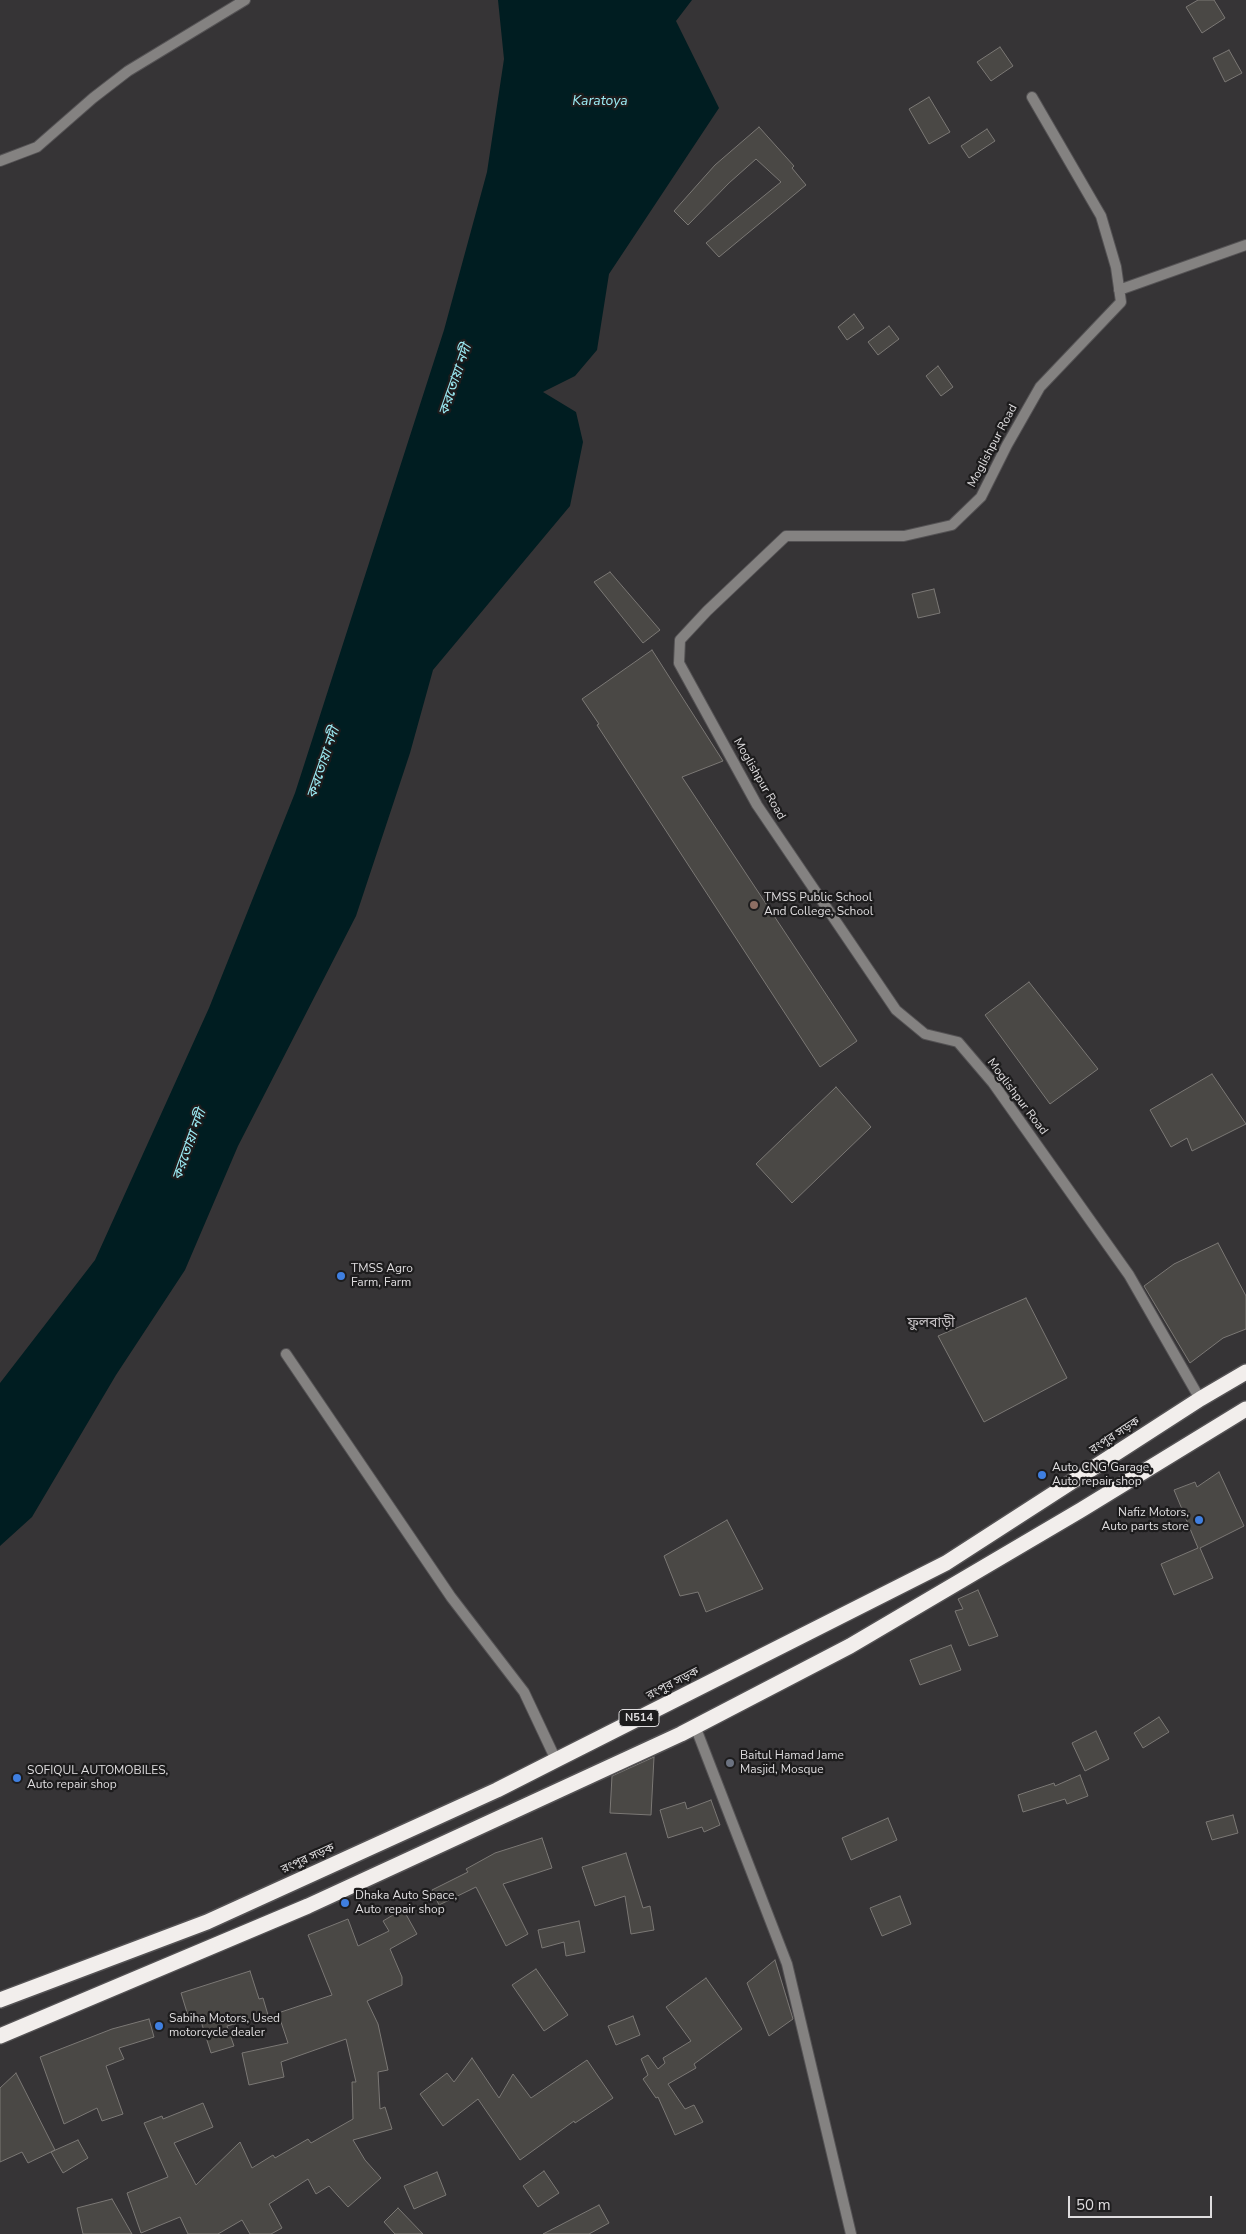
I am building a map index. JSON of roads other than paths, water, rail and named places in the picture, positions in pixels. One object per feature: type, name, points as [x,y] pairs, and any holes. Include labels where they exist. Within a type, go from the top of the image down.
[{"type":"highway","name":"রংপুর সড়ক","points":[[0,2000],[206,1922],[497,1790],[946,1563],[1200,1399],[1246,1372]]},
{"type":"highway","name":"N514","points":[[0,2036],[308,1906],[695,1726],[850,1646],[1072,1515],[1246,1409]]},
{"type":"street","points":[[0,161],[37,147],[93,98],[128,72],[244,0]]},
{"type":"street","points":[[1032,97],[1101,216],[1116,267],[1120,290],[1246,245]]},
{"type":"street","name":"Moglishpur Road","points":[[1120,290],[1121,302],[1040,387],[1007,445],[981,497],[952,525],[904,536],[786,536],[707,611],[680,640],[679,663],[757,805],[896,1010],[925,1034],[958,1042],[993,1083],[1129,1275],[1200,1399]]},
{"type":"street","points":[[286,1354],[452,1597],[524,1692],[556,1760]]},
{"type":"street","points":[[695,1726],[787,1964],[851,2234]]},
{"type":"water","name":"Karatoya","points":[[498,0],[692,0],[676,21],[719,108],[609,274],[597,350],[575,376],[543,392],[576,412],[583,442],[570,506],[433,670],[410,753],[356,916],[238,1146],[185,1270],[116,1375],[32,1517],[0,1546],[0,1383],[95,1260],[209,1008],[295,793],[444,330],[487,172],[504,59]]},
{"type":"place","name":"TMSS Public School And College, School","points":[[754,905]]},
{"type":"place","name":"TMSS Agro Farm, Farm","points":[[341,1276]]},
{"type":"place","name":"Auto CNG Garage, Auto repair shop","points":[[1042,1475]]},
{"type":"place","name":"Nafiz Motors, Auto parts store","points":[[1199,1520]]},
{"type":"place","name":"Baitul Hamad Jame Masjid, Mosque","points":[[730,1763]]},
{"type":"place","name":"SOFIQUL AUTOMOBILES, Auto repair shop","points":[[17,1778]]},
{"type":"place","name":"Dhaka Auto Space, Auto repair shop","points":[[345,1903]]},
{"type":"place","name":"Sabiha Motors, Used motorcycle dealer","points":[[159,2026]]},
{"type":"district","name":"ফুলবাড়ী","points":[[931,1324]]},
{"type":"water label","name":"করতোয়া নদী","points":[[456,380]]},
{"type":"water label","name":"করতোয়া নদী","points":[[324,763]]},
{"type":"water label","name":"করতোয়া নদী","points":[[190,1145]]}]
